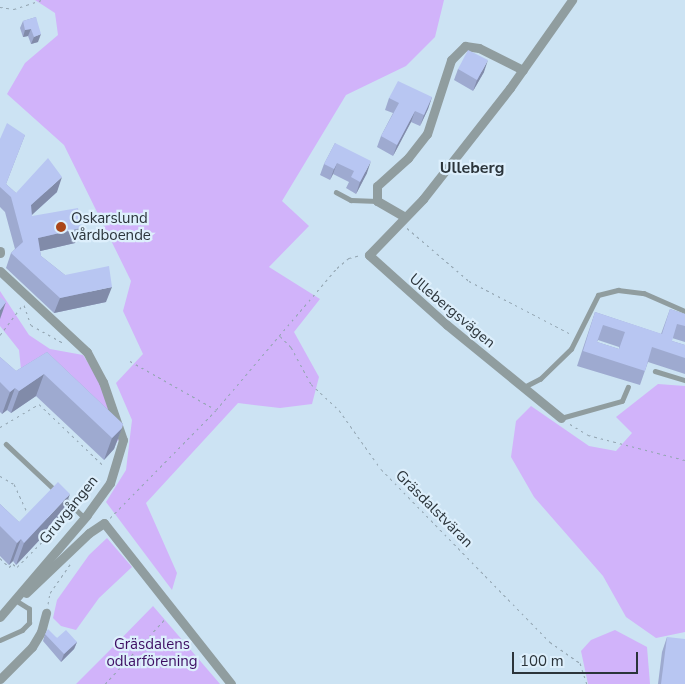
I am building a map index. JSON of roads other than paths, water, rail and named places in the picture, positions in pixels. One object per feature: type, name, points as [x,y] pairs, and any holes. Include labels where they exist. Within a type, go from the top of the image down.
[{"type":"street","points":[[523,70],[479,48],[465,46],[451,60],[427,134],[408,158],[377,186],[377,201],[402,220],[423,199],[523,70],[572,0]]},
{"type":"street","name":"Ullebergsvägen","points":[[402,220],[369,255],[374,263],[561,418]]},
{"type":"street","name":"Gruvgången","points":[[0,270],[87,352],[104,382],[123,440],[113,474],[84,518],[56,549],[16,601],[0,617]]},
{"type":"street","points":[[16,601],[89,533],[104,523],[231,684]]},
{"type":"street","points":[[0,679],[32,647],[41,632],[46,613]]},
{"type":"lane","points":[[336,192],[351,200],[377,201]]},
{"type":"lane","points":[[522,387],[540,379],[571,349],[598,295],[618,290],[644,293],[685,311]]},
{"type":"lane","points":[[655,371],[685,380]]},
{"type":"lane","points":[[561,418],[622,400],[628,387]]},
{"type":"lane","points":[[6,444],[84,518]]},
{"type":"lane","points":[[0,640],[22,630],[29,623],[29,609],[16,601]]},
{"type":"place","name":"Oskarslund vårdboende","points":[[61,227]]},
{"type":"district","name":"Ulleberg","points":[[472,168]]},
{"type":"park label","name":"Gräsdalens odlarförening","points":[[152,652]]}]
